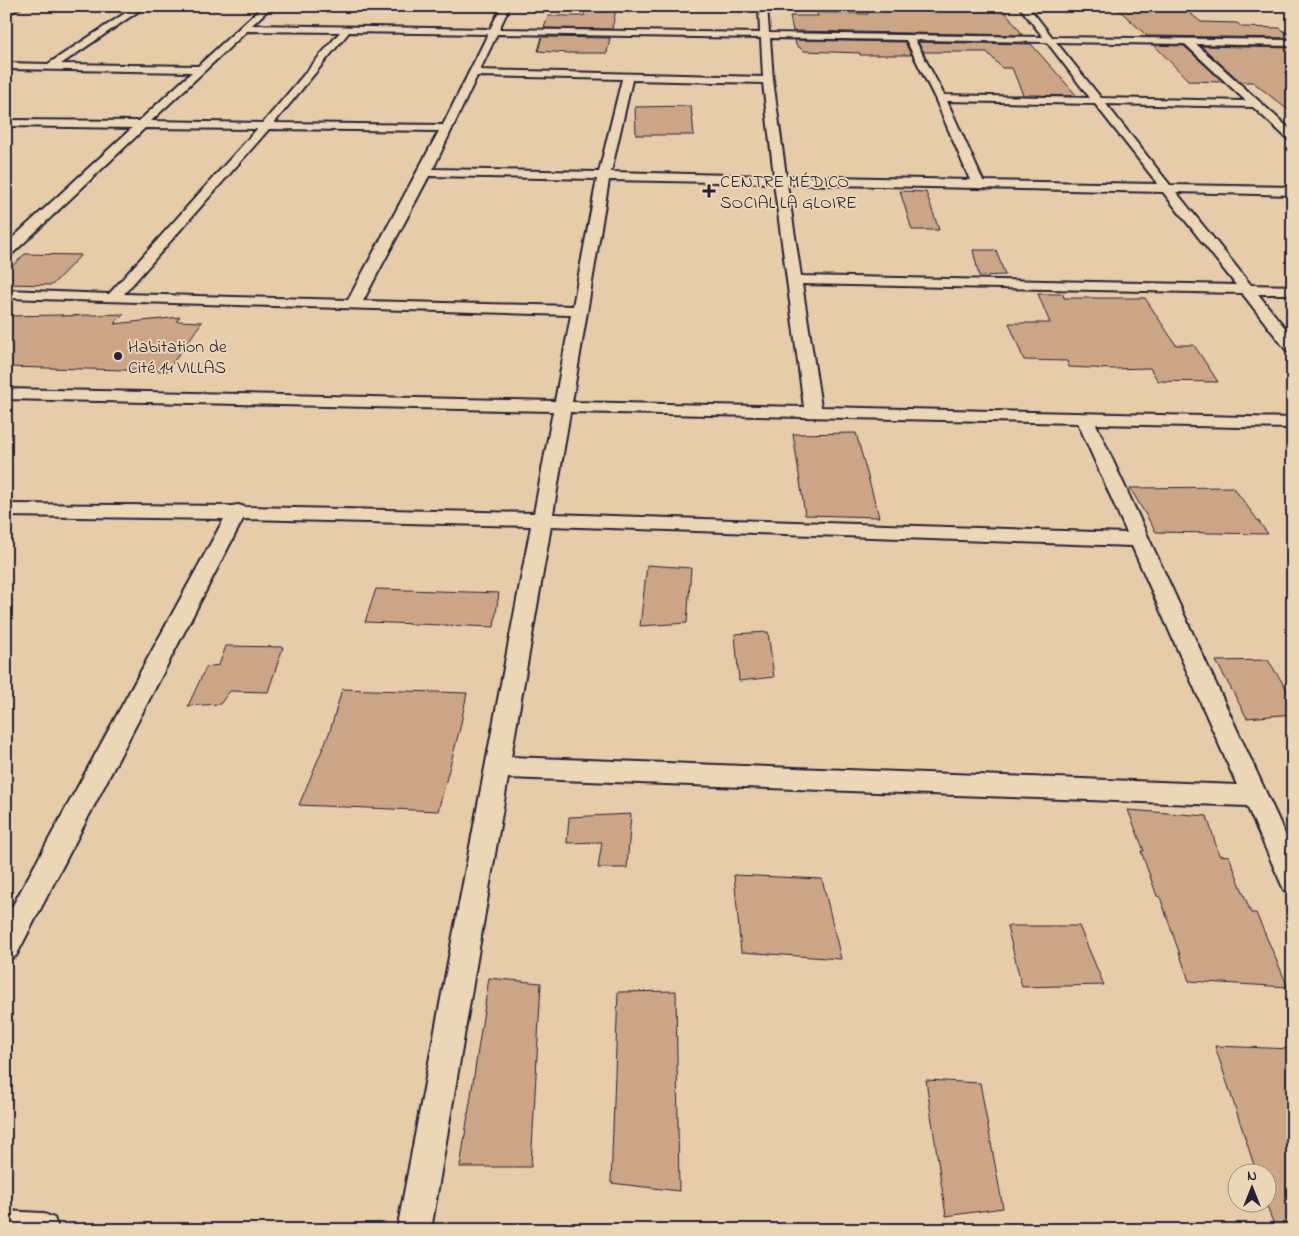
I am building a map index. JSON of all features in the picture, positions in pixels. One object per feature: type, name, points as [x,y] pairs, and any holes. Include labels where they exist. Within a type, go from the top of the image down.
[{"type":"street","points":[[6,13],[19,6]]},
{"type":"street","points":[[52,66],[142,6]]},
{"type":"street","points":[[6,252],[268,6]]},
{"type":"street","points":[[353,304],[425,172],[506,6]]},
{"type":"street","points":[[763,6],[767,35],[768,80],[780,180],[813,412]]},
{"type":"street","points":[[1023,6],[1096,101],[1293,348]]},
{"type":"street","points":[[1288,6],[1293,9]]},
{"type":"street","points":[[244,28],[1293,43]]},
{"type":"street","points":[[113,298],[265,127],[347,29]]},
{"type":"street","points":[[909,37],[940,98],[978,184]]},
{"type":"street","points":[[1188,41],[1293,138]]},
{"type":"street","points":[[6,66],[200,69]]},
{"type":"street","points":[[474,73],[768,80]]},
{"type":"street","points":[[414,1230],[604,176],[627,78]]},
{"type":"street","points":[[940,98],[1256,104]]},
{"type":"street","points":[[6,123],[446,128]]},
{"type":"street","points":[[425,172],[1293,191]]},
{"type":"street","points":[[795,280],[1293,290]]},
{"type":"street","points":[[6,294],[580,311]]},
{"type":"street","points":[[6,408],[12,395],[1293,423]]},
{"type":"street","points":[[1085,419],[1293,881]]},
{"type":"street","points":[[6,510],[238,511],[543,518],[1140,540]]},
{"type":"street","points":[[6,946],[238,511]]},
{"type":"street","points":[[498,767],[1254,796]]},
{"type":"street","points":[[6,1228],[42,1230]]},
{"type":"building","points":[[865,6],[1001,6],[1023,35],[793,31],[790,16],[818,16],[817,13],[868,14]]},
{"type":"building","points":[[1115,6],[1181,6],[1201,22],[1237,23],[1242,27],[1280,28],[1293,38],[1147,36]]},
{"type":"building","points":[[616,9],[612,29],[544,28],[548,16],[584,16],[585,10]]},
{"type":"building","points":[[542,37],[610,38],[607,53],[568,53],[538,51]]},
{"type":"building","points":[[795,40],[905,42],[911,55],[860,55],[860,53],[804,51],[796,45]]},
{"type":"building","points":[[918,42],[1031,44],[1077,96],[1023,95],[1012,68],[1002,68],[987,52],[924,52]]},
{"type":"building","points":[[1154,45],[1184,46],[1223,82],[1189,81]]},
{"type":"building","points":[[1201,46],[1293,48],[1293,114],[1253,82],[1241,82]]},
{"type":"building","points":[[691,106],[694,135],[636,135],[635,107]]},
{"type":"building","points":[[900,191],[926,192],[939,230],[912,230]]},
{"type":"building","points":[[973,250],[996,250],[1005,275],[979,276]]},
{"type":"building","points":[[25,254],[81,255],[52,285],[6,284],[6,272]]},
{"type":"building","points":[[1038,294],[1063,294],[1064,298],[1145,298],[1176,345],[1194,345],[1218,382],[1158,381],[1150,368],[1069,367],[1067,361],[1024,360],[1009,323],[1050,323]]},
{"type":"building","points":[[124,314],[114,324],[180,317],[176,321],[202,322],[167,371],[6,367],[6,316]]},
{"type":"building","points":[[856,433],[879,517],[805,515],[793,434]]},
{"type":"building","points":[[1233,487],[1268,534],[1156,532],[1130,488]]},
{"type":"building","points":[[647,565],[691,568],[687,623],[640,626]]},
{"type":"building","points":[[376,589],[499,593],[494,627],[365,622]]},
{"type":"building","points":[[768,632],[774,677],[739,681],[735,634]]},
{"type":"building","points":[[226,646],[283,647],[268,692],[230,691],[220,704],[188,706],[206,667],[219,665]]},
{"type":"building","points":[[1268,660],[1293,699],[1293,714],[1247,718],[1216,661]]},
{"type":"building","points":[[342,689],[467,693],[460,728],[438,811],[299,805],[330,731]]},
{"type":"building","points":[[1128,810],[1207,816],[1219,855],[1229,856],[1251,913],[1256,913],[1288,987],[1189,981],[1160,897],[1157,896],[1141,851],[1144,851]]},
{"type":"building","points":[[631,814],[627,868],[598,868],[602,842],[567,843],[569,817]]},
{"type":"building","points":[[734,875],[822,879],[841,959],[741,952]]},
{"type":"building","points":[[1007,926],[1079,926],[1104,985],[1022,987]]},
{"type":"building","points":[[489,978],[541,983],[531,1167],[460,1167]]},
{"type":"building","points":[[676,991],[679,1191],[611,1183],[618,992]]},
{"type":"building","points":[[1215,1046],[1293,1049],[1293,1230],[1276,1230],[1270,1214],[1276,1214],[1276,1164],[1254,1164]]},
{"type":"building","points":[[926,1080],[980,1083],[1003,1208],[946,1216]]},
{"type":"place","name":"CENTRE MÉDICO SOCIAL LA GLOIRE","points":[[709,191]]},
{"type":"place","name":"Habitation de Cité 14 VILLAS","points":[[118,356]]}]
